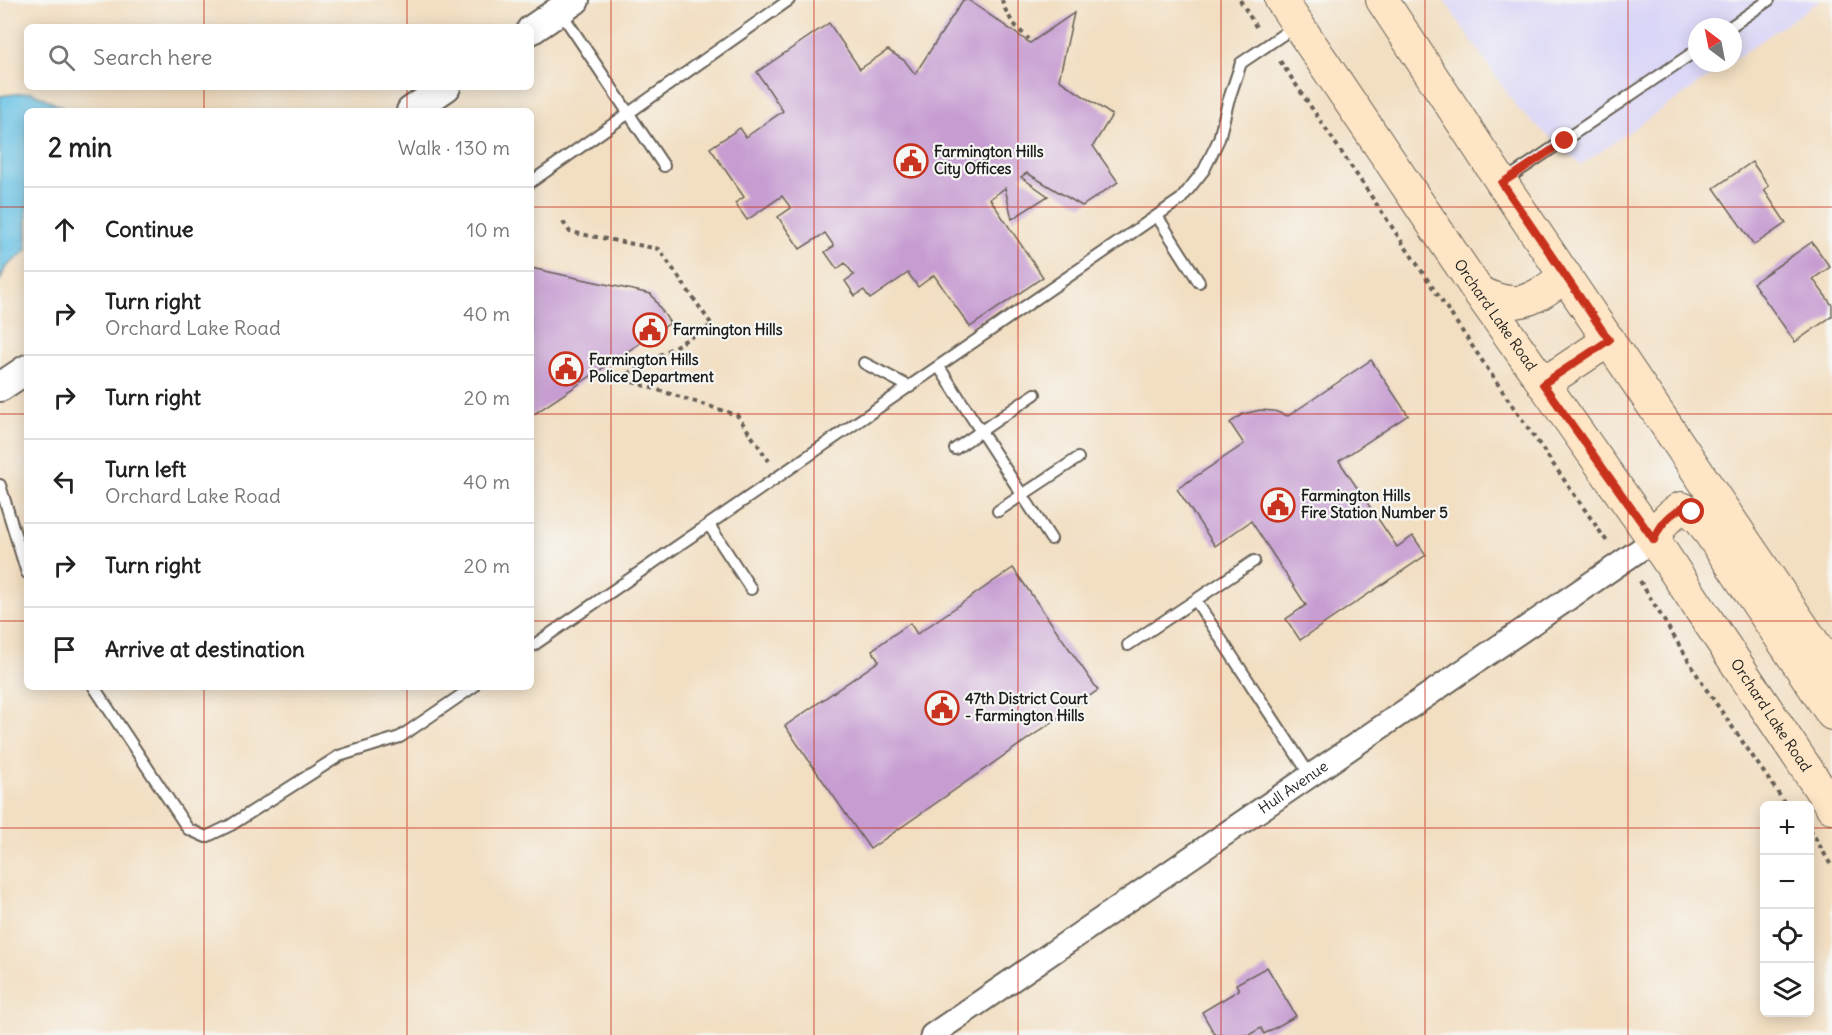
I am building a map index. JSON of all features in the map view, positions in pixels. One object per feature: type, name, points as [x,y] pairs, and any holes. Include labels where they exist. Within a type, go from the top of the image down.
[{"type":"main road","points":[[1382,0],[1502,183],[1832,670]]},
{"type":"main road","name":"Orchard Lake Road","points":[[1290,12],[1478,291],[1654,540],[1832,807]]},
{"type":"main road","points":[[1478,291],[1500,300],[1523,301],[1538,296],[1566,276]]},
{"type":"main road","points":[[1543,384],[1609,340]]},
{"type":"main road","points":[[1654,540],[1660,526],[1670,515],[1681,508],[1692,512],[1701,520],[1832,714]]},
{"type":"street","points":[[534,28],[568,5]]},
{"type":"street","points":[[415,108],[442,90]]},
{"type":"street","points":[[0,387],[24,371]]},
{"type":"street","name":"Hull Avenue","points":[[932,1035],[1654,540]]},
{"type":"lane","points":[[534,180],[789,0]]},
{"type":"lane","points":[[1742,19],[1769,0]]},
{"type":"lane","points":[[568,5],[629,113],[664,166]]},
{"type":"lane","points":[[534,645],[1181,199],[1204,170],[1219,139],[1241,63],[1269,44],[1290,12]]},
{"type":"lane","points":[[1502,183],[1688,56]]},
{"type":"lane","points":[[1157,216],[1199,282]]},
{"type":"lane","points":[[864,363],[910,387]]},
{"type":"lane","points":[[939,367],[1051,538]]},
{"type":"lane","points":[[955,448],[1035,394]]},
{"type":"lane","points":[[998,511],[1078,458]]},
{"type":"lane","points":[[0,485],[24,563]]},
{"type":"lane","points":[[709,525],[751,589]]},
{"type":"lane","points":[[1128,645],[1254,561]]},
{"type":"lane","points":[[1196,601],[1310,775]]},
{"type":"lane","points":[[96,690],[188,829],[206,837],[231,825],[339,756],[400,737],[469,690]]},
{"type":"path","points":[[1002,0],[1004,9],[1019,31],[1029,39]]},
{"type":"path","points":[[1240,0],[1512,405],[1623,562],[1644,585],[1704,686],[1784,801]]},
{"type":"path","points":[[563,222],[570,232],[659,249],[712,325],[620,378],[737,416],[770,462]]},
{"type":"path","points":[[1814,836],[1832,867]]},
{"type":"shaded area","points":[[1444,0],[1821,0],[1742,54],[1742,18],[1688,18],[1688,72],[1716,72],[1581,165],[1518,109]]},
{"type":"water","points":[[32,92],[63,108],[24,108],[24,252],[5,268],[0,281],[0,96]]},
{"type":"building","name":"Farmington Hills City Offices","points":[[963,0],[968,0],[1030,43],[1074,13],[1059,80],[1112,115],[1093,146],[1118,182],[1082,206],[1027,173],[1021,177],[1048,196],[1012,219],[1005,188],[990,199],[1043,277],[970,327],[934,275],[918,287],[908,273],[870,299],[864,290],[855,296],[845,281],[854,275],[845,263],[837,269],[825,252],[834,246],[825,233],[800,249],[778,217],[791,208],[782,196],[747,220],[735,203],[744,197],[710,148],[740,128],[746,137],[783,111],[757,72],[829,23],[860,69],[888,50],[905,61],[915,74]]},
{"type":"building","points":[[1752,162],[1769,186],[1764,190],[1786,223],[1754,245],[1714,188]]},
{"type":"building","points":[[1812,242],[1830,267],[1813,279],[1832,305],[1832,316],[1795,342],[1753,283]]},
{"type":"building","name":"Farmington Hills Police Department","points":[[534,269],[651,294],[670,323],[534,414]]},
{"type":"building","name":"Farmington Hills Fire Station Number 5","points":[[1371,360],[1408,415],[1339,461],[1397,547],[1413,536],[1426,555],[1300,640],[1286,619],[1306,605],[1251,521],[1215,546],[1177,489],[1244,444],[1230,423],[1243,414],[1260,410],[1274,411],[1288,416]]},
{"type":"building","name":"47th District Court - Farmington Hills","points":[[1013,568],[1098,690],[870,849],[785,726],[879,661],[872,650],[910,623],[917,634]]},
{"type":"building","points":[[1267,967],[1296,1016],[1264,1034],[1261,1028],[1249,1035],[1215,1035],[1202,1012],[1239,990],[1236,984]]},
{"type":"place","name":"Farmington Hills City Offices","points":[[911,161]]},
{"type":"place","name":"Farmington Hills","points":[[650,330]]},
{"type":"place","name":"Farmington Hills Police Department","points":[[566,369]]},
{"type":"place","name":"Farmington Hills Fire Station Number 5","points":[[1278,505]]},
{"type":"place","name":"47th District Court - Farmington Hills","points":[[942,708]]},
{"type":"route","points":[[1565,141],[1502,183],[1609,340],[1543,384],[1654,540],[1660,526],[1670,515],[1681,508],[1692,512]]}]
